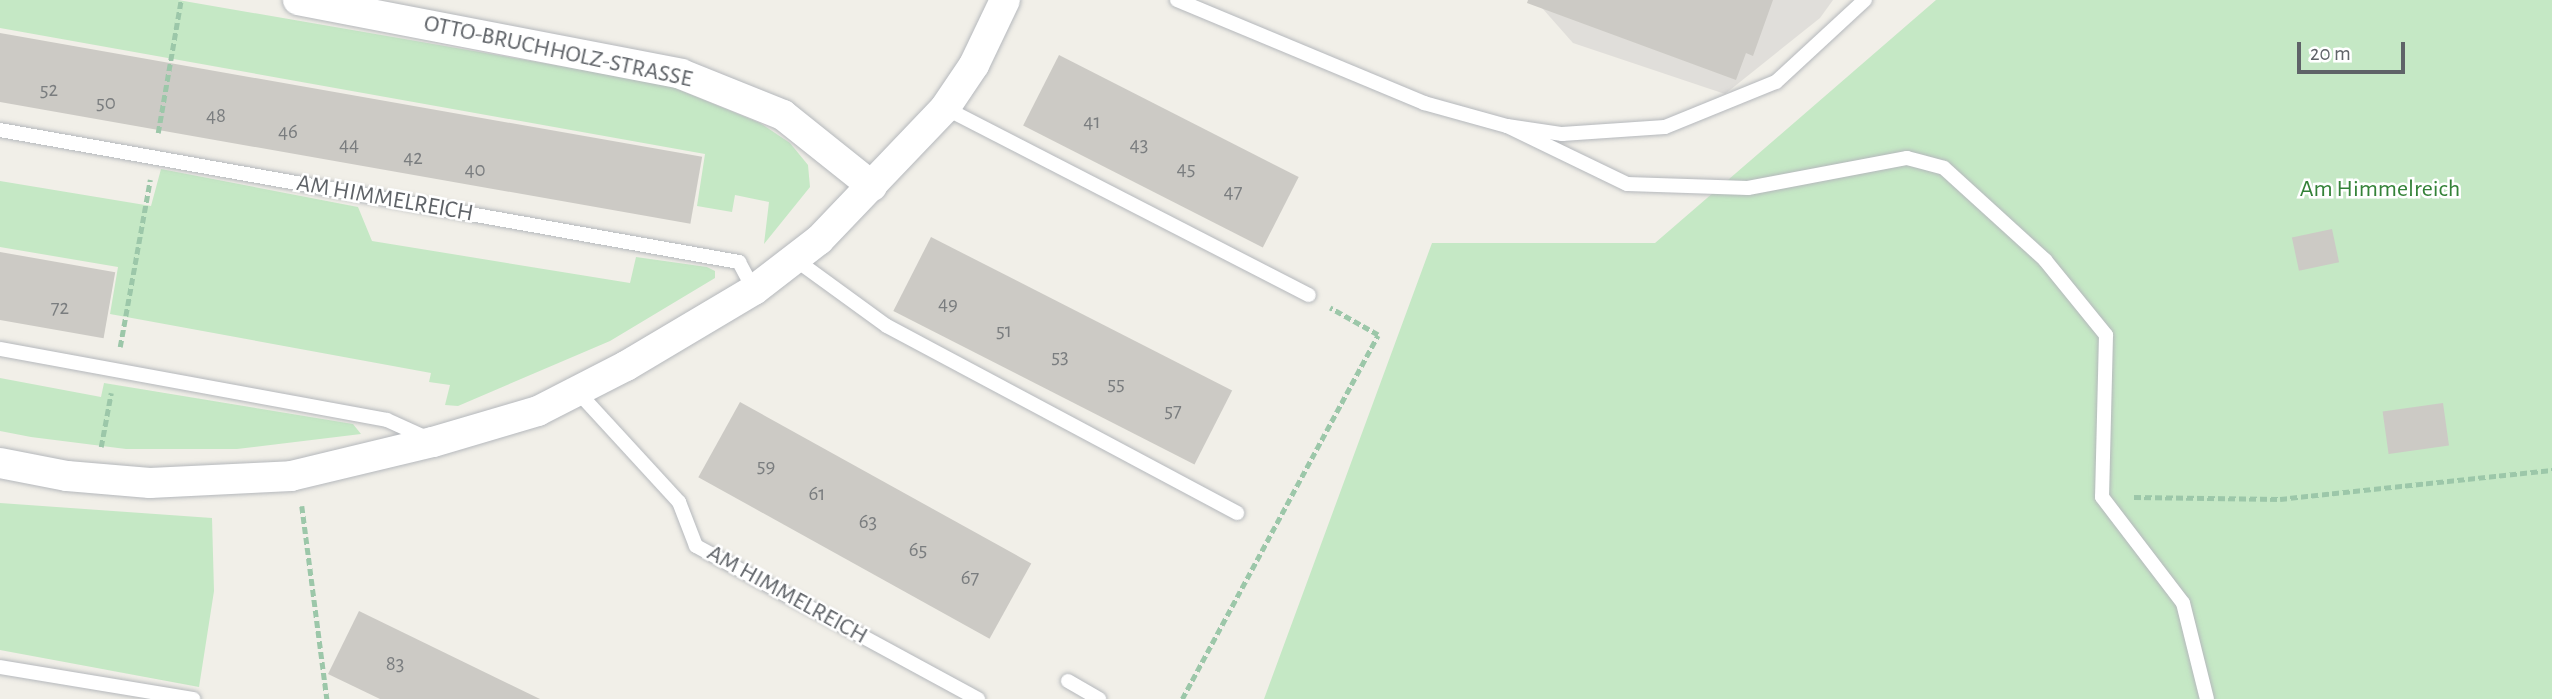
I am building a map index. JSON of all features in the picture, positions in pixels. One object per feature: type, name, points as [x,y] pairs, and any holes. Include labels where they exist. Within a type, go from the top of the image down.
[{"type":"street","name":"OTTO-BRUCHHOLZ-STRASSE","points":[[298,0],[681,74],[783,115],[872,186]]},
{"type":"street","points":[[0,463],[95,478],[150,483],[291,476],[433,442],[538,411],[626,366],[754,290],[796,260],[872,186],[945,108],[974,65],[1005,0]]},
{"type":"lane","points":[[1177,0],[1424,103],[1507,125],[1562,134],[1665,127],[1776,82],[1865,0]]},
{"type":"lane","points":[[945,108],[1309,295]]},
{"type":"lane","points":[[1507,125],[1627,184],[1748,188],[1907,158],[1944,168],[2045,260],[2106,335],[2102,497],[2183,603],[2208,698]]},
{"type":"lane","name":"AM HIMMELREICH","points":[[0,130],[740,262],[754,290]]},
{"type":"lane","points":[[796,260],[887,326],[1237,513]]},
{"type":"lane","points":[[0,349],[116,368],[387,420],[433,442]]},
{"type":"lane","name":"AM HIMMELREICH","points":[[577,391],[679,502],[696,546],[978,699]]},
{"type":"lane","points":[[0,667],[193,699]]},
{"type":"lane","points":[[1068,681],[1099,699]]},
{"type":"path","points":[[95,478],[181,0]]},
{"type":"path","points":[[1182,699],[1378,335],[1309,295]]},
{"type":"path","points":[[2102,497],[2280,499],[2552,470]]},
{"type":"path","points":[[304,509],[327,699]]},
{"type":"shaded area","points":[[1535,0],[1833,0],[1820,18],[1725,94],[1573,43]]},
{"type":"green space","points":[[0,0],[178,0],[665,84],[760,123],[790,143],[808,165],[810,187],[764,244],[769,202],[735,195],[732,212],[697,206],[705,154],[0,28]]},
{"type":"green space","name":"Am Himmelreich","points":[[1936,0],[2552,0],[2552,699],[1264,699],[1432,243],[1655,243]]},
{"type":"green space","points":[[161,169],[358,207],[372,241],[630,283],[636,257],[707,267],[715,271],[715,278],[610,341],[458,406],[445,405],[450,385],[429,382],[431,373],[110,314],[118,267],[0,247],[0,181],[151,206]]},
{"type":"green space","points":[[0,378],[101,397],[104,383],[353,424],[361,434],[237,449],[126,449],[31,437],[0,431]]},
{"type":"green space","points":[[0,503],[212,518],[214,591],[199,687],[0,650]]},
{"type":"building","points":[[1528,0],[1773,0],[1753,56],[1746,53],[1736,80],[1527,3]]},
{"type":"building","points":[[0,33],[702,157],[690,224],[0,102]]},
{"type":"building","points":[[1059,55],[1299,177],[1263,248],[1023,125]]},
{"type":"building","points":[[2332,229],[2339,262],[2299,271],[2292,238]]},
{"type":"building","points":[[931,237],[1232,390],[1194,464],[893,311]]},
{"type":"building","points":[[0,252],[115,272],[104,338],[0,320]]},
{"type":"building","points":[[740,402],[1031,563],[990,639],[698,477]]},
{"type":"building","points":[[2443,403],[2449,446],[2389,454],[2383,411]]},
{"type":"building","points":[[359,611],[540,699],[380,699],[328,674]]}]
